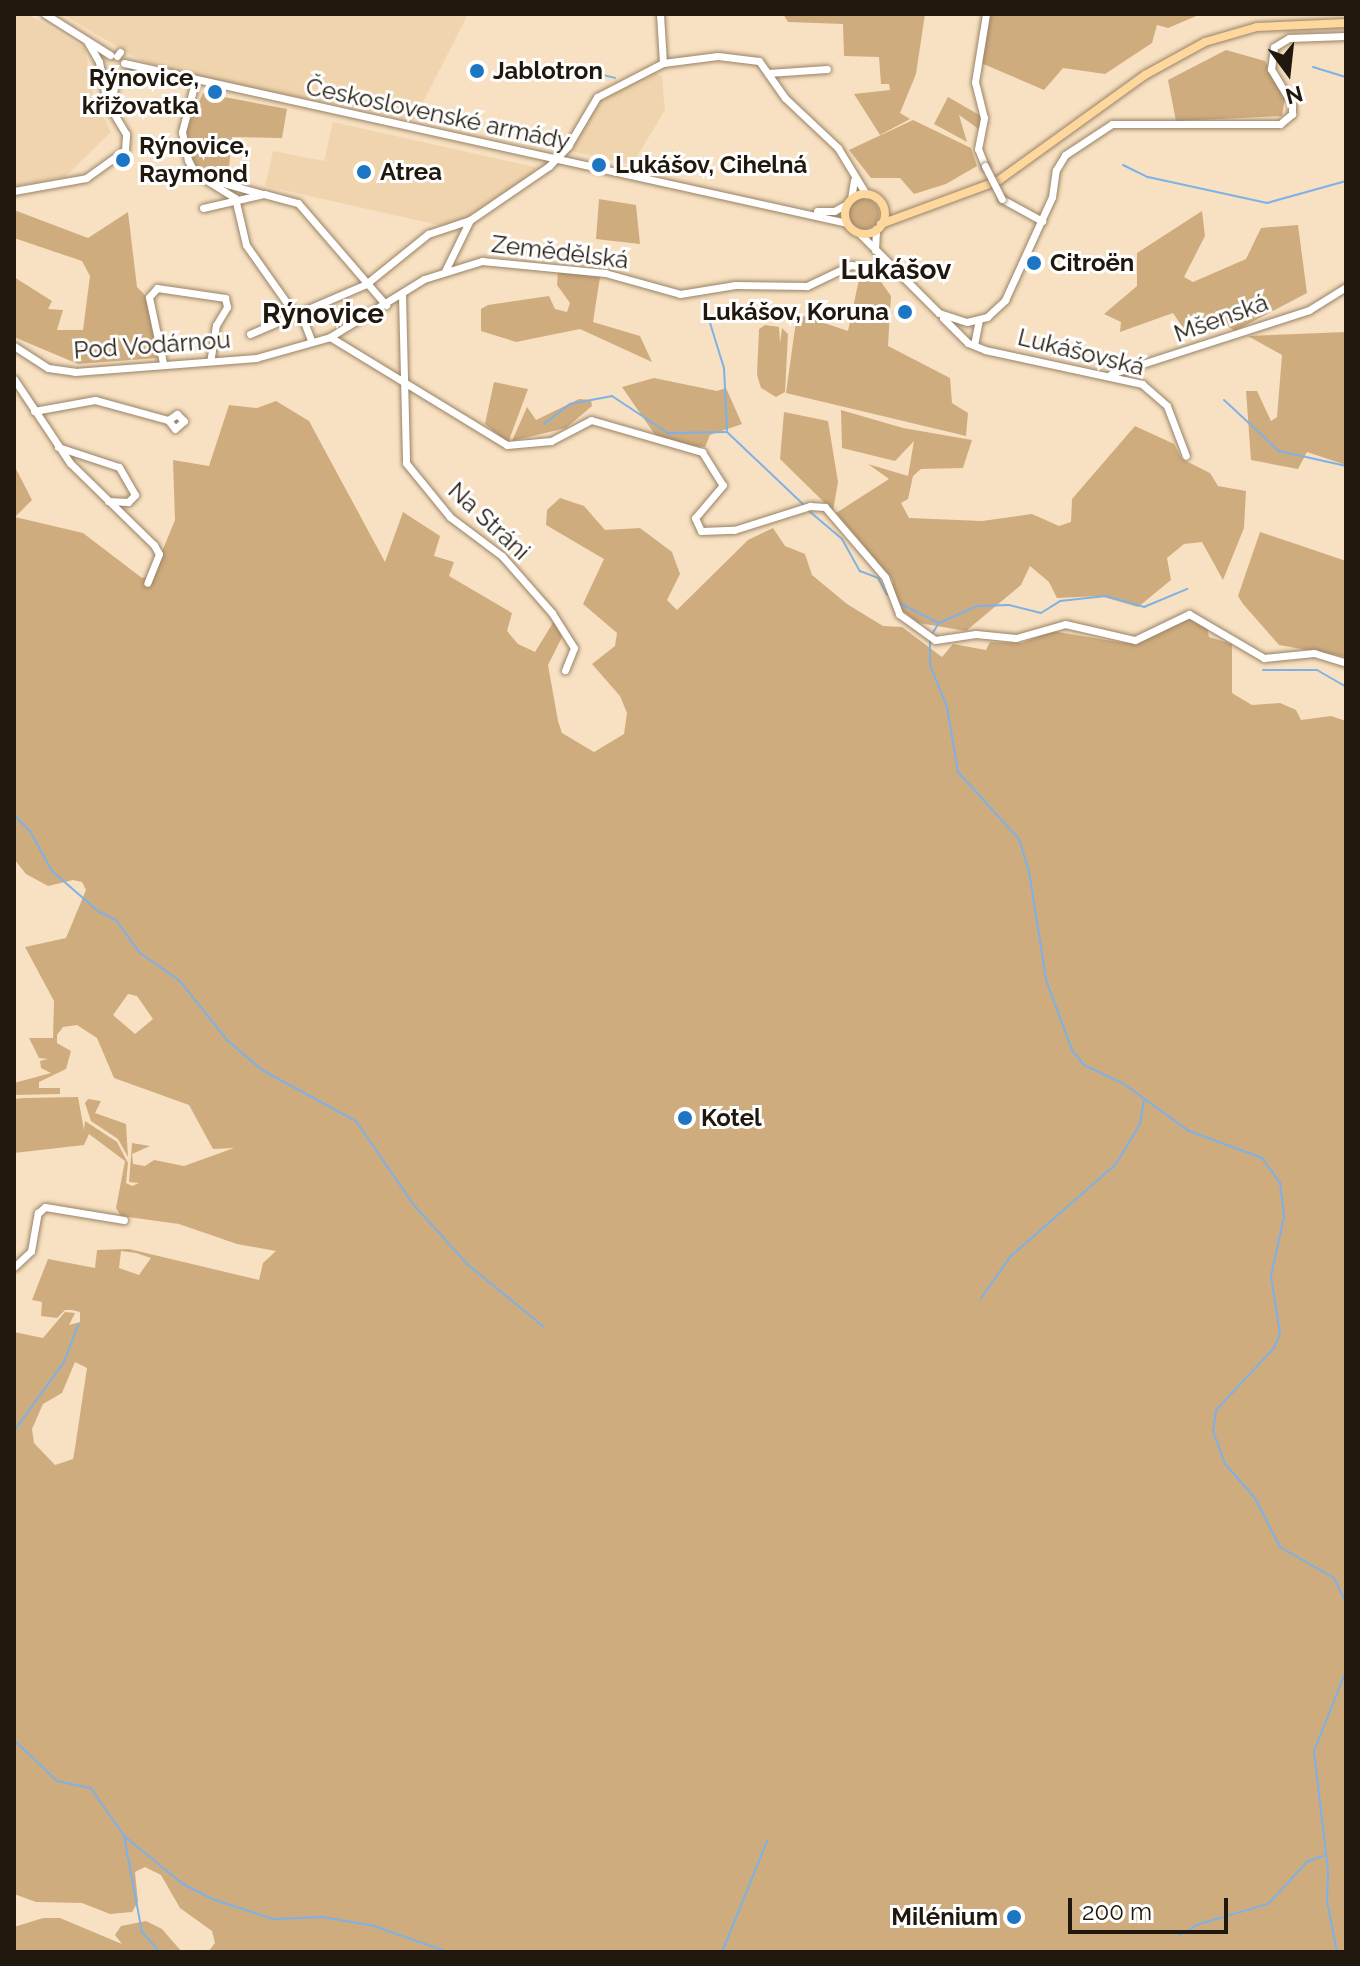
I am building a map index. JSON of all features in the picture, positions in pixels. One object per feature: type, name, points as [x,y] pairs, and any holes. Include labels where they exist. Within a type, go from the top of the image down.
[{"type":"main road","points":[[859,233],[979,191],[1017,171],[1145,75],[1205,42],[1257,27],[1346,23]]},
{"type":"main road","points":[[866,194],[898,212],[922,210]]},
{"type":"main road","name":"Československé armády","points":[[849,202],[866,194]]},
{"type":"main road","points":[[847,223],[849,202]]},
{"type":"main road","points":[[879,227],[883,206]]},
{"type":"main road","name":"Československé armády","points":[[847,223],[859,233]]},
{"type":"street","points":[[45,14],[116,54],[124,63],[123,76],[115,82],[111,108]]},
{"type":"street","points":[[660,14],[663,63]]},
{"type":"street","points":[[986,14],[975,82],[984,118],[978,149],[1002,199],[1042,221]]},
{"type":"street","points":[[939,313],[959,321],[979,320],[1005,300],[1042,221],[1065,155],[1107,125],[1272,125],[1287,120],[1292,104],[1271,69],[1270,58],[1279,43],[1297,37],[1346,36]]},
{"type":"street","points":[[14,191],[86,178],[117,159],[127,140],[111,108],[99,62],[86,39]]},
{"type":"street","points":[[99,62],[116,54]]},
{"type":"street","points":[[250,334],[366,284],[428,234],[470,220],[555,159],[597,97],[663,63],[718,56],[755,58],[785,98],[838,148],[866,194]]},
{"type":"street","name":"Československé armády","points":[[124,63],[195,82],[847,223]]},
{"type":"street","points":[[768,73],[827,69]]},
{"type":"street","name":"Československé armády","points":[[123,76],[176,77]]},
{"type":"street","points":[[103,80],[115,82]]},
{"type":"street","points":[[195,82],[182,132],[188,160],[202,177],[235,198],[246,245],[299,315],[312,342]]},
{"type":"street","points":[[849,202],[853,174]]},
{"type":"street","points":[[202,177],[298,203],[386,305]]},
{"type":"street","points":[[203,208],[235,198],[264,194]]},
{"type":"street","name":"Československé armády","points":[[787,208],[831,212],[849,202]]},
{"type":"street","points":[[445,271],[470,220]]},
{"type":"street","points":[[875,252],[879,227]]},
{"type":"street","name":"Československé armády","points":[[859,233],[893,271],[939,313]]},
{"type":"street","name":"Zemědělská","points":[[330,337],[445,271],[482,261],[605,273],[680,294],[735,285],[807,286],[851,265],[893,271]]},
{"type":"street","name":"Mšenská","points":[[1105,375],[1309,310],[1346,287]]},
{"type":"street","points":[[163,363],[149,297],[157,288],[225,298],[227,311],[216,325],[210,361]]},
{"type":"street","name":"Na Stráni","points":[[402,295],[406,463],[450,517],[502,556],[552,613],[574,648],[565,670]]},
{"type":"street","name":"Lukášovská","points":[[939,313],[974,345],[1142,384],[1156,393],[1167,406],[1186,456]]},
{"type":"street","points":[[974,345],[979,320]]},
{"type":"street","points":[[330,337],[352,346],[404,386],[507,445],[551,441],[591,420],[658,443],[696,449],[707,455],[723,485],[695,518],[701,531],[734,530],[810,506],[825,507],[885,577],[899,614],[931,637],[1016,638],[1065,624],[1135,640],[1189,614],[1264,658],[1314,653],[1346,663]]},
{"type":"street","name":"Pod Vodárnou","points":[[14,346],[48,368],[75,372],[267,356],[330,337]]},
{"type":"street","points":[[14,379],[58,447],[159,554],[147,583]]},
{"type":"street","points":[[34,411],[95,400],[168,420]]},
{"type":"street","points":[[58,447],[119,467],[135,495],[128,502],[106,501]]},
{"type":"street","points":[[14,1267],[31,1251],[38,1213],[45,1207],[124,1220]]},
{"type":"shaded area","points":[[14,14],[28,14],[85,49],[94,99],[111,132],[65,177],[14,186]]},
{"type":"shaded area","points":[[62,14],[468,14],[414,120],[200,78],[142,61]]},
{"type":"shaded area","points":[[783,14],[925,14],[916,74],[900,113],[910,119],[880,135],[854,94],[890,90],[889,84],[881,84],[879,57],[844,56],[843,24],[788,22]]},
{"type":"shaded area","points":[[988,14],[1201,14],[1168,28],[1157,25],[1152,43],[1105,74],[1063,68],[1044,90],[981,63]]},
{"type":"shaded area","points":[[1226,50],[1265,61],[1285,97],[1282,116],[1176,121],[1168,80]]},
{"type":"shaded area","name":"Jablotron","points":[[651,70],[662,77],[665,110],[632,165],[567,150],[593,105]]},
{"type":"shaded area","points":[[203,93],[287,109],[282,138],[232,137],[228,178],[207,176],[196,168],[184,134]]},
{"type":"shaded area","points":[[948,97],[981,116],[980,130],[959,115],[967,142],[934,124]]},
{"type":"shaded area","points":[[913,120],[971,148],[977,166],[946,184],[914,194],[900,178],[871,178],[849,150]]},
{"type":"shaded area","points":[[333,122],[535,167],[532,179],[465,222],[443,226],[265,186],[273,151],[324,161]]},
{"type":"shaded area","points":[[599,199],[636,205],[640,244],[596,239]]},
{"type":"shaded area","points":[[864,199],[875,203],[879,214],[875,225],[864,229],[853,225],[849,214],[853,203]]},
{"type":"shaded area","points":[[14,210],[88,238],[128,212],[137,287],[146,296],[158,358],[78,364],[14,337],[14,277],[52,301],[48,309],[63,310],[57,330],[83,330],[90,276],[82,261],[14,238]]},
{"type":"shaded area","points":[[1202,211],[1205,236],[1184,277],[1193,282],[1246,259],[1261,228],[1298,225],[1307,293],[1235,331],[1223,323],[1188,335],[1173,313],[1120,332],[1121,322],[1104,314],[1137,286],[1137,253]]},
{"type":"shaded area","points":[[861,270],[877,276],[891,296],[888,346],[950,378],[952,403],[968,413],[966,436],[786,393],[797,314],[848,331]]},
{"type":"shaded area","points":[[558,272],[600,277],[593,322],[640,336],[652,362],[580,329],[516,342],[481,331],[481,309],[488,305],[549,296],[555,309],[567,312],[570,303],[557,285]]},
{"type":"shaded area","points":[[765,325],[779,327],[780,343],[782,328],[788,334],[785,392],[776,397],[761,388],[757,375],[759,329]]},
{"type":"shaded area","points":[[1346,332],[1346,465],[1307,452],[1298,469],[1251,460],[1246,391],[1257,391],[1271,421],[1277,417],[1282,355],[1248,336]]},
{"type":"shaded area","points":[[654,378],[717,391],[726,388],[742,424],[710,435],[705,447],[660,442],[622,387]]},
{"type":"shaded area","points":[[494,382],[528,389],[508,443],[485,424]]},
{"type":"shaded area","points":[[579,399],[591,400],[592,406],[566,428],[512,441],[527,407],[536,420]]},
{"type":"shaded area","points":[[276,401],[309,421],[385,562],[403,512],[440,536],[434,556],[454,562],[449,576],[512,613],[507,631],[518,644],[535,652],[554,621],[562,637],[548,665],[558,721],[562,733],[594,752],[624,734],[627,713],[620,696],[592,664],[615,646],[617,633],[583,604],[604,559],[546,525],[547,510],[560,498],[584,506],[605,530],[640,528],[672,552],[680,574],[667,600],[677,610],[748,540],[773,528],[785,546],[805,554],[812,575],[847,604],[883,626],[902,627],[942,657],[953,644],[986,650],[990,642],[1022,643],[1052,631],[1124,643],[1142,641],[1177,620],[1191,620],[1207,626],[1209,637],[1232,644],[1232,693],[1252,705],[1280,703],[1296,710],[1301,720],[1331,716],[1346,721],[1346,1952],[208,1952],[215,1943],[212,1931],[180,1908],[161,1875],[145,1867],[135,1872],[138,1902],[132,1912],[110,1914],[82,1903],[36,1902],[14,1894],[14,1332],[43,1338],[65,1312],[75,1313],[69,1325],[80,1322],[80,1312],[72,1310],[65,1310],[57,1318],[41,1316],[42,1302],[32,1300],[48,1259],[95,1268],[97,1250],[129,1249],[259,1280],[263,1263],[276,1251],[237,1244],[179,1224],[121,1216],[116,1208],[125,1161],[89,1134],[84,1145],[14,1153],[14,1099],[24,1098],[78,1097],[84,1130],[85,1121],[117,1142],[128,1163],[126,1183],[132,1186],[139,1183],[129,1182],[132,1143],[150,1146],[132,1154],[133,1164],[145,1166],[154,1160],[184,1166],[234,1148],[213,1149],[189,1105],[114,1078],[97,1038],[77,1025],[63,1027],[57,1035],[57,1043],[71,1051],[66,1069],[39,1082],[39,1088],[60,1088],[60,1094],[14,1095],[14,1083],[51,1073],[41,1068],[40,1061],[48,1059],[39,1058],[29,1038],[53,1038],[54,1001],[25,947],[66,938],[86,890],[82,882],[73,880],[48,886],[26,874],[14,859],[14,465],[32,500],[15,517],[83,533],[142,578],[152,576],[175,520],[173,460],[209,466],[229,405],[257,408]],"holes":[[[128,994],[137,996],[153,1019],[135,1034],[113,1015]],[[121,1251],[151,1258],[139,1275],[119,1268]],[[75,1362],[87,1368],[73,1459],[55,1465],[34,1443],[32,1429],[43,1404],[62,1393]]]},
{"type":"shaded area","points":[[841,410],[903,428],[972,440],[963,468],[921,469],[913,476],[908,499],[901,503],[909,518],[982,521],[1032,514],[1059,526],[1071,522],[1072,499],[1135,426],[1174,444],[1182,459],[1210,473],[1218,486],[1246,491],[1244,528],[1223,580],[1202,542],[1184,544],[1167,558],[1171,580],[1138,607],[1100,596],[1057,598],[1049,582],[1030,566],[1021,585],[966,631],[919,623],[897,607],[892,579],[836,513],[889,479],[868,464],[908,476],[914,441],[895,461],[842,448]]},
{"type":"shaded area","points":[[784,412],[828,421],[838,482],[833,511],[780,459]]},
{"type":"shaded area","points":[[1260,532],[1346,561],[1346,657],[1279,645],[1243,604],[1238,596]]},
{"type":"shaded area","points":[[88,1099],[101,1101],[95,1113],[126,1124],[128,1157],[118,1139],[91,1121],[85,1103]]},
{"type":"shaded area","points":[[43,1918],[60,1918],[122,1944],[115,1935],[121,1926],[146,1921],[162,1929],[182,1952],[14,1952],[14,1927]]},
{"type":"waterway","points":[[1313,67],[1346,77]]},
{"type":"waterway","points":[[581,70],[615,78]]},
{"type":"waterway","points":[[1123,165],[1148,177],[1267,203],[1346,181]]},
{"type":"waterway","points":[[706,310],[724,368],[727,430]]},
{"type":"waterway","points":[[544,424],[570,404],[612,396],[668,433],[727,432],[804,505]]},
{"type":"waterway","points":[[1224,400],[1279,451],[1346,466]]},
{"type":"waterway","points":[[809,511],[842,539],[860,571],[878,578],[887,595]]},
{"type":"waterway","points":[[897,602],[939,623],[977,606],[1009,605],[1041,613],[1060,601],[1106,596],[1144,607],[1187,589]]},
{"type":"waterway","points":[[932,634],[939,623]]},
{"type":"waterway","points":[[930,640],[930,665],[947,707],[958,772],[1019,839],[1029,871],[1046,980],[1072,1050],[1084,1065],[1124,1084],[1189,1131],[1262,1158],[1280,1183],[1284,1217],[1271,1276],[1280,1334],[1274,1348],[1216,1410],[1213,1431],[1225,1464],[1255,1498],[1280,1547],[1334,1578],[1346,1603]]},
{"type":"waterway","points":[[1263,670],[1317,670],[1346,687]]},
{"type":"waterway","points":[[14,815],[30,831],[52,871],[99,912],[116,920],[140,953],[180,981],[227,1040],[262,1070],[356,1121],[413,1204],[467,1264],[544,1327]]},
{"type":"waterway","points":[[981,1298],[1011,1256],[1116,1164],[1140,1124],[1144,1100]]},
{"type":"waterway","points":[[14,1431],[64,1362],[78,1325]]},
{"type":"waterway","points":[[1337,1952],[1327,1901],[1328,1871],[1314,1751],[1346,1671]]},
{"type":"waterway","points":[[14,1740],[57,1781],[91,1788],[124,1836],[142,1932],[160,1952]]},
{"type":"waterway","points":[[124,1836],[183,1884],[215,1900],[273,1919],[323,1917],[374,1926],[448,1952]]},
{"type":"waterway","points":[[722,1952],[767,1841]]},
{"type":"waterway","points":[[1179,1936],[1199,1924],[1268,1904],[1308,1861],[1323,1856]]},
{"type":"place","name":"Jablotron","points":[[477,71]]},
{"type":"place","name":"Rýnovice, křižovatka","points":[[215,92]]},
{"type":"place","name":"Rýnovice, Raymond","points":[[123,160]]},
{"type":"place","name":"Lukášov, Cihelná","points":[[599,165]]},
{"type":"place","name":"Atrea","points":[[364,172]]},
{"type":"place","name":"Citroën","points":[[1034,263]]},
{"type":"place","name":"Lukášov, Koruna","points":[[905,312]]},
{"type":"place","name":"Kotel","points":[[685,1118]]},
{"type":"place","name":"Milénium","points":[[1014,1917]]},
{"type":"district","name":"Lukášov","points":[[896,270]]},
{"type":"district","name":"Rýnovice","points":[[323,314]]}]
